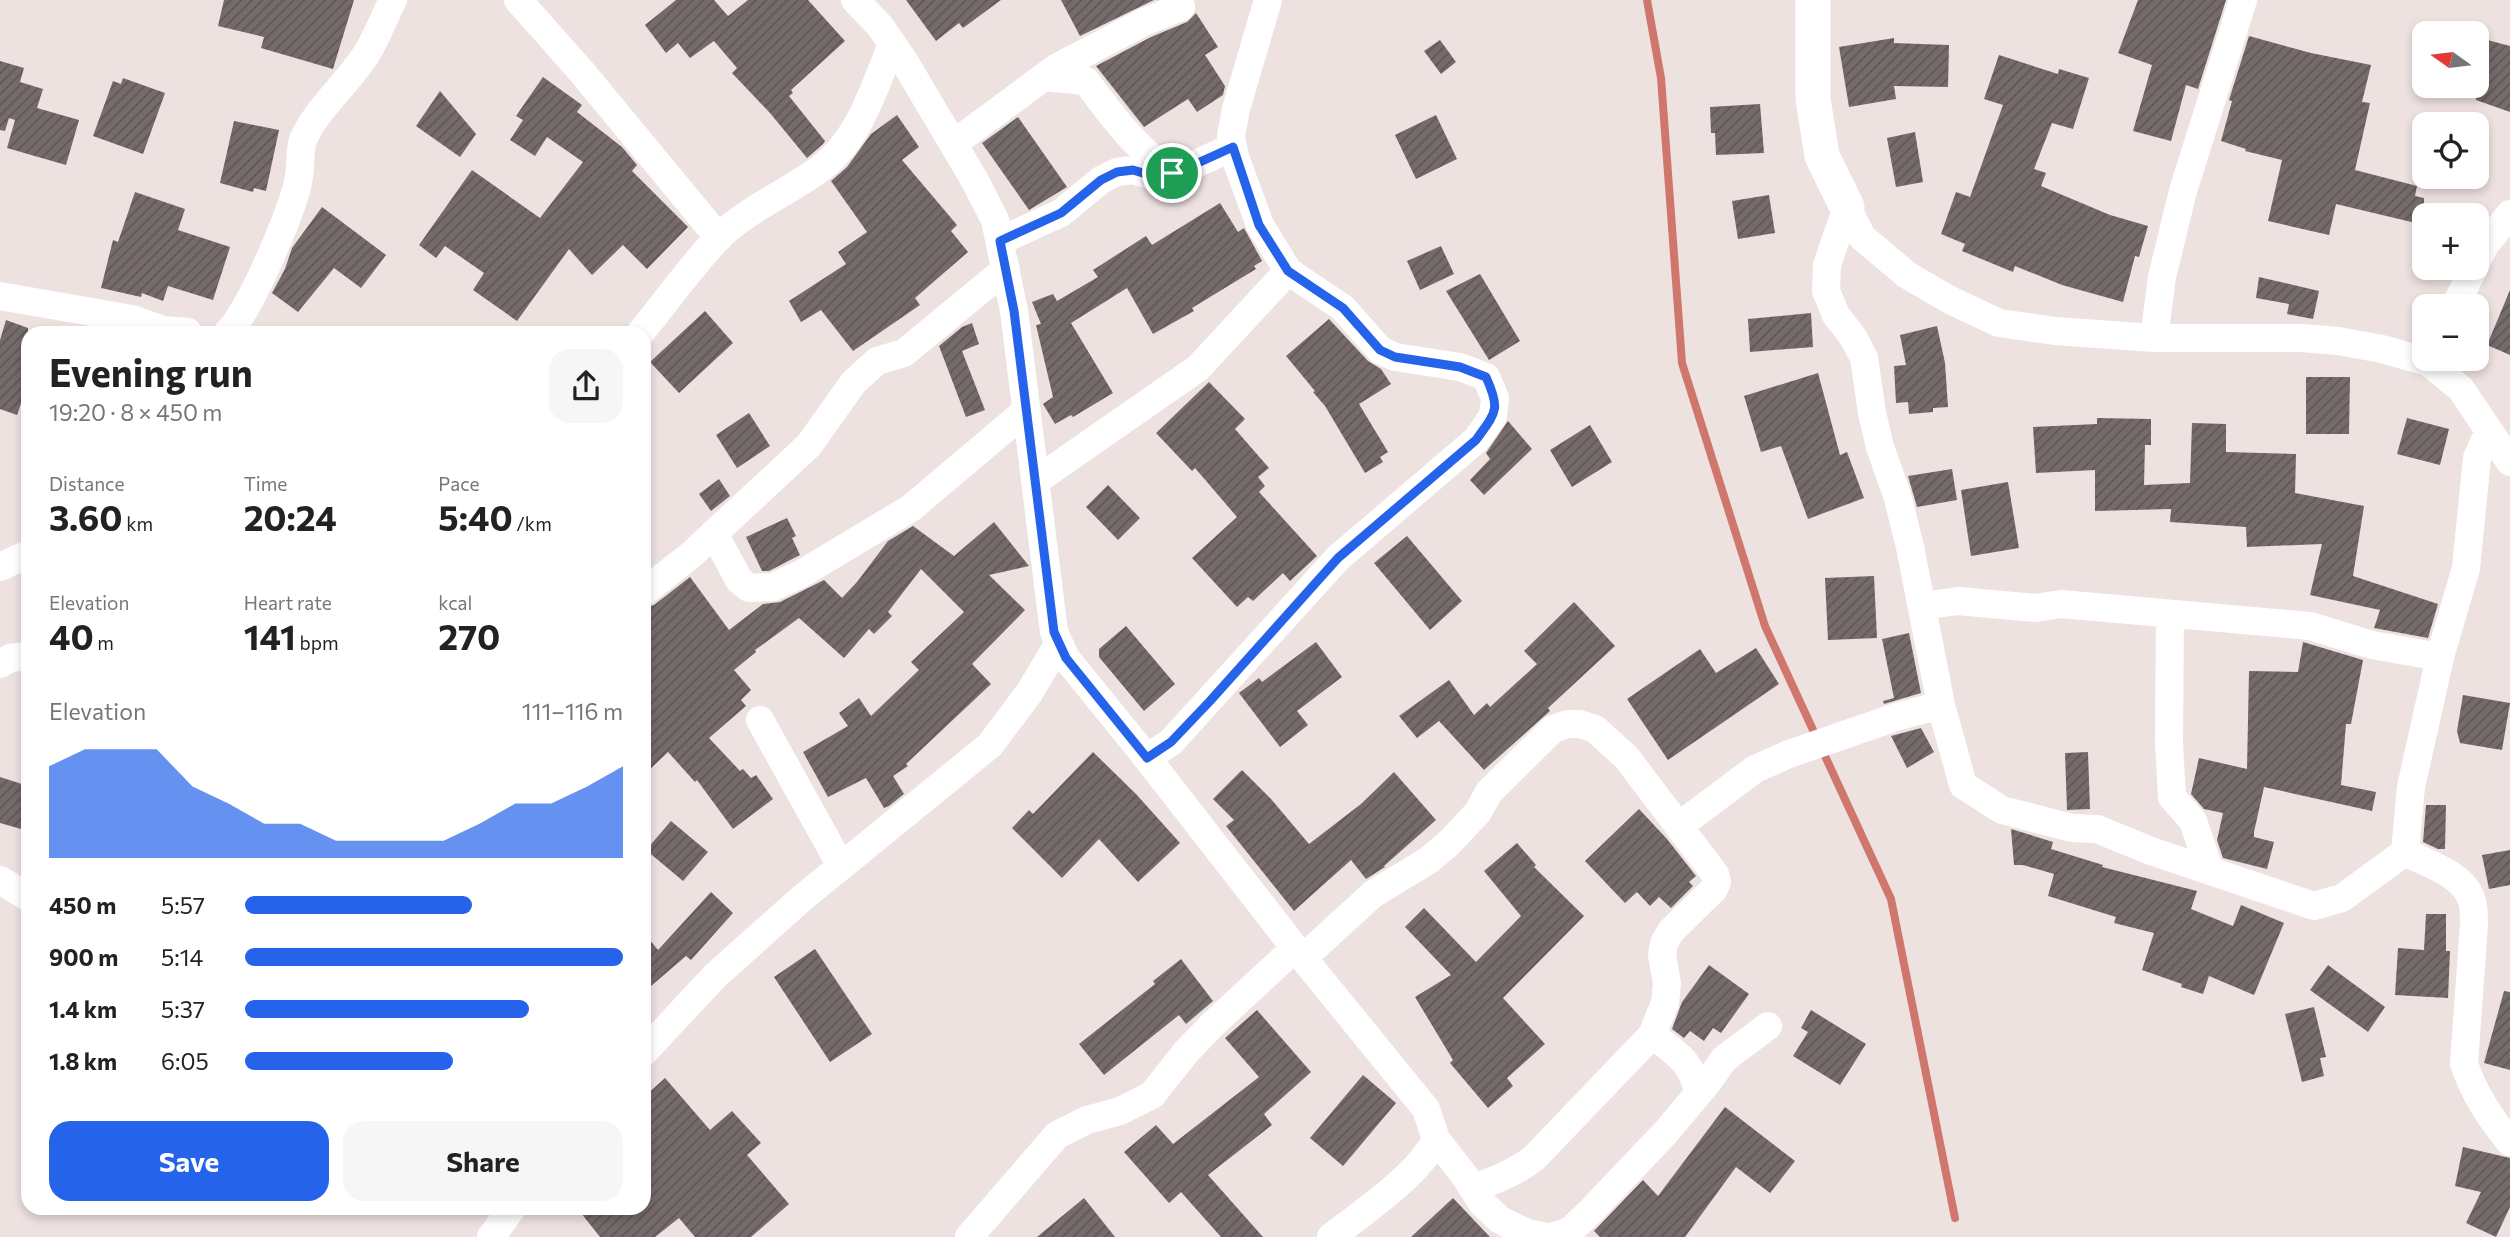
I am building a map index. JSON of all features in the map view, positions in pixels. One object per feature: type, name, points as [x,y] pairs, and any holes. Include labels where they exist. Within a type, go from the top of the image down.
[{"type":"street","points":[[235,326],[289,216],[300,176],[300,155],[304,140],[312,125],[367,53],[393,0]]},
{"type":"street","points":[[518,0],[581,71],[719,238]]},
{"type":"street","points":[[856,0],[880,26],[892,44],[953,144],[995,220],[1006,268],[1027,410],[1054,632],[1066,658],[1426,1109],[1436,1139],[1482,1203],[1500,1220],[1527,1233],[1550,1237],[1570,1231],[1666,1132],[1724,1059],[1768,1026]]},
{"type":"street","points":[[1147,758],[1171,742],[1338,558],[1446,468],[1476,440],[1493,416],[1495,398],[1486,377],[1460,367],[1395,357],[1380,350],[1343,308],[1288,271],[1259,225],[1231,136],[1236,109],[1268,0]]},
{"type":"street","points":[[1813,0],[1813,99],[1822,156],[1862,237],[1907,275],[1950,300],[1999,323],[2055,331],[2154,338],[2302,338],[2337,341],[2412,356]]},
{"type":"street","points":[[2154,338],[2162,277],[2183,191],[2244,0]]},
{"type":"street","points":[[953,144],[1044,77],[1144,22],[1181,7]]},
{"type":"street","points":[[646,326],[719,238],[739,221],[822,167],[843,147],[858,126],[892,44]]},
{"type":"street","points":[[1044,77],[1086,81],[1130,139],[1149,158],[1172,173]]},
{"type":"street","points":[[1000,241],[1061,213],[1101,180],[1117,172],[1133,170],[1153,176],[1172,173],[1233,147]]},
{"type":"street","points":[[1847,207],[1828,265],[1826,291],[1836,315],[1853,337],[1864,358],[1872,413],[1880,447],[1897,495],[1941,705],[1963,785],[2002,810],[2072,828],[2097,830],[2315,906],[2342,898],[2405,852],[2411,787],[2440,657],[2466,568],[2475,468],[2489,431]]},
{"type":"street","points":[[2489,240],[2510,214]]},
{"type":"street","points":[[651,586],[714,533],[809,445],[853,383],[877,361],[904,353],[1006,268]]},
{"type":"street","points":[[1037,480],[1198,368],[1288,271]]},
{"type":"street","points":[[0,296],[132,319],[152,326]]},
{"type":"street","points":[[2441,371],[2461,389],[2510,462]]},
{"type":"street","points":[[714,533],[739,580],[749,588],[773,587],[801,574],[911,508],[1027,410]]},
{"type":"street","points":[[0,567],[21,557]]},
{"type":"street","points":[[1922,606],[1958,601],[2035,608],[2061,604],[2310,626],[2372,645],[2440,657]]},
{"type":"street","points":[[2169,614],[2169,743],[2172,797],[2193,821],[2210,871]]},
{"type":"street","points":[[651,1045],[715,976],[841,866],[990,745],[1016,711],[1059,643]]},
{"type":"street","points":[[0,664],[10,658],[21,657]]},
{"type":"street","points":[[1679,826],[1755,769],[1789,754],[1896,717],[1941,705]]},
{"type":"street","points":[[760,720],[841,866]]},
{"type":"street","points":[[970,1237],[1057,1135],[1087,1121],[1120,1111],[1152,1095],[1186,1052],[1214,1023],[1373,894],[1429,860],[1450,842],[1478,811],[1489,792],[1553,729],[1568,724],[1580,724],[1595,729],[1626,757],[1715,874],[1717,882],[1714,889],[1671,932],[1664,943],[1662,955],[1667,984],[1665,1003],[1652,1035],[1534,1158],[1520,1169],[1496,1181],[1472,1188]]},
{"type":"street","points":[[2405,852],[2448,874],[2463,885],[2473,901],[2465,1063],[2469,1078],[2492,1121],[2510,1142]]},
{"type":"street","points":[[0,880],[21,893]]},
{"type":"street","points":[[1652,1035],[1694,1073],[1698,1094]]},
{"type":"street","points":[[1331,1237],[1383,1196],[1429,1154],[1436,1139]]},
{"type":"street","points":[[491,1237],[507,1215]]},
{"type":"building","points":[[224,0],[354,0],[333,69],[261,48],[264,37],[218,26]]},
{"type":"building","points":[[676,0],[714,0],[728,16],[748,0],[808,0],[845,41],[791,90],[793,93],[789,96],[825,141],[823,144],[807,158],[732,73],[737,68],[714,41],[690,58],[678,43],[666,53],[645,25]]},
{"type":"building","points":[[906,0],[1001,0],[963,28],[959,23],[936,41]]},
{"type":"building","points":[[1061,0],[1154,0],[1080,36]]},
{"type":"building","points":[[2138,0],[2226,0],[2198,89],[2186,85],[2171,141],[2133,131],[2152,65],[2118,53]]},
{"type":"building","points":[[1196,13],[1218,47],[1205,55],[1225,86],[1223,95],[1197,112],[1188,99],[1144,127],[1096,66],[1151,37],[1187,22]]},
{"type":"building","points":[[2249,36],[2311,53],[2371,65],[2362,102],[2370,103],[2355,170],[2412,185],[2412,189],[2416,189],[2415,196],[2424,198],[2424,203],[2412,203],[2412,222],[2336,204],[2329,235],[2268,221],[2282,160],[2245,151],[2246,149],[2221,141],[2232,101],[2229,100]]},
{"type":"building","points":[[1894,38],[1894,43],[1949,45],[1948,87],[1894,86],[1896,99],[1849,107],[1839,47]]},
{"type":"building","points":[[1440,40],[1456,62],[1441,74],[1424,51]]},
{"type":"building","points":[[2489,40],[2510,46],[2510,112],[2476,100],[2489,98]]},
{"type":"building","points":[[1999,55],[2058,74],[2059,69],[2089,78],[2073,129],[2052,123],[2034,169],[2046,173],[2041,186],[2110,215],[2148,226],[2139,257],[2135,256],[2123,302],[2062,285],[2015,266],[2013,272],[1962,251],[1965,244],[1941,234],[1956,192],[1970,197],[2003,105],[1984,99]]},
{"type":"building","points":[[0,61],[24,68],[20,82],[43,89],[37,108],[79,120],[66,165],[7,148],[15,120],[9,118],[5,131],[0,130]]},
{"type":"building","points":[[543,77],[582,105],[577,112],[622,147],[637,165],[632,171],[688,227],[647,269],[623,245],[592,275],[569,249],[517,321],[473,290],[484,273],[445,246],[436,258],[419,245],[472,170],[540,218],[583,162],[547,137],[535,156],[510,140],[523,120],[516,116]]},
{"type":"building","points":[[123,78],[165,93],[143,154],[93,136],[113,81],[121,84]]},
{"type":"building","points":[[440,91],[476,134],[460,157],[416,126]]},
{"type":"building","points":[[1760,104],[1764,153],[1716,155],[1715,133],[1711,133],[1710,107]]},
{"type":"building","points":[[897,115],[919,147],[902,160],[957,225],[951,231],[968,252],[915,298],[920,305],[853,351],[821,310],[801,322],[789,301],[846,264],[838,252],[867,232],[831,181],[847,167],[871,134]]},
{"type":"building","points":[[1436,115],[1457,159],[1416,179],[1395,135]]},
{"type":"building","points":[[1018,117],[1067,187],[1029,210],[982,143]]},
{"type":"building","points":[[234,121],[279,130],[266,191],[254,188],[253,192],[220,183]]},
{"type":"building","points":[[1915,132],[1923,182],[1896,187],[1887,138]]},
{"type":"building","points":[[135,192],[185,209],[178,230],[230,247],[213,300],[168,286],[163,301],[142,293],[141,297],[101,288],[113,240],[118,242]]},
{"type":"building","points":[[1769,195],[1775,233],[1738,239],[1732,201]]},
{"type":"building","points":[[1220,203],[1238,232],[1244,228],[1262,261],[1254,266],[1256,269],[1192,308],[1194,311],[1153,334],[1127,288],[1071,323],[1113,393],[1073,417],[1071,415],[1055,424],[1043,404],[1053,397],[1036,325],[1041,324],[1032,302],[1053,294],[1057,301],[1098,277],[1093,270],[1146,236],[1152,245]]},
{"type":"building","points":[[322,207],[386,255],[361,288],[334,268],[298,312],[272,293],[285,269],[292,248]]},
{"type":"building","points":[[1441,246],[1454,274],[1420,290],[1407,261]]},
{"type":"building","points":[[1480,274],[1520,341],[1489,360],[1446,291]]},
{"type":"building","points":[[2259,277],[2319,291],[2313,319],[2287,314],[2289,304],[2256,298]]},
{"type":"building","points":[[2510,290],[2510,355],[2489,346]]},
{"type":"building","points":[[705,311],[733,343],[679,393],[651,361]]},
{"type":"building","points":[[1811,313],[1813,347],[1750,352],[1748,319]]},
{"type":"building","points":[[1329,319],[1368,361],[1381,369],[1391,384],[1359,404],[1388,452],[1380,457],[1383,462],[1365,473],[1325,406],[1313,392],[1315,391],[1286,356]]},
{"type":"building","points":[[6,320],[22,326],[21,403],[17,415],[0,409],[0,340]]},
{"type":"building","points":[[972,323],[979,344],[962,351],[985,410],[966,417],[939,346],[962,327]]},
{"type":"building","points":[[1937,326],[1945,363],[1948,407],[1933,408],[1933,412],[1909,414],[1908,402],[1896,403],[1894,366],[1906,365],[1900,335]]},
{"type":"building","points":[[1818,373],[1840,455],[1847,452],[1864,498],[1808,519],[1781,446],[1761,452],[1744,396]]},
{"type":"building","points":[[2306,377],[2350,377],[2349,434],[2306,434]]},
{"type":"building","points":[[1209,382],[1245,419],[1235,429],[1269,468],[1258,477],[1265,486],[1259,492],[1317,556],[1290,581],[1283,573],[1253,601],[1248,597],[1237,607],[1192,558],[1237,517],[1195,468],[1192,471],[1156,433]]},
{"type":"building","points":[[749,413],[770,446],[737,468],[716,435]]},
{"type":"building","points":[[2097,418],[2151,419],[2151,445],[2145,445],[2144,485],[2190,483],[2192,423],[2226,424],[2226,452],[2296,454],[2295,493],[2364,506],[2353,576],[2438,604],[2428,638],[2374,628],[2380,610],[2310,595],[2322,544],[2247,547],[2246,527],[2170,522],[2171,509],[2095,511],[2095,470],[2036,473],[2033,427],[2097,424]]},
{"type":"building","points":[[2407,418],[2449,429],[2440,465],[2397,454]]},
{"type":"building","points":[[1508,421],[1532,449],[1484,495],[1470,480],[1490,459],[1486,453]]},
{"type":"building","points":[[1590,425],[1612,462],[1572,487],[1550,450]]},
{"type":"building","points":[[1952,469],[1957,500],[1917,507],[1908,476]]},
{"type":"building","points":[[719,479],[730,496],[711,511],[699,494]]},
{"type":"building","points":[[2008,482],[2019,548],[1971,556],[1961,490]]},
{"type":"building","points":[[1108,485],[1140,518],[1118,540],[1086,507]]},
{"type":"building","points":[[787,518],[796,536],[792,538],[800,555],[769,571],[762,571],[746,537]]},
{"type":"building","points":[[994,522],[1029,566],[989,575],[1025,610],[972,664],[991,684],[906,764],[908,766],[893,776],[904,794],[889,806],[884,808],[866,778],[828,797],[803,752],[848,726],[839,713],[859,698],[871,716],[919,670],[911,662],[964,612],[921,569],[888,612],[892,616],[874,634],[869,629],[844,658],[799,618],[755,650],[756,652],[734,670],[751,690],[741,700],[746,706],[709,738],[740,771],[743,769],[751,778],[756,775],[773,799],[733,829],[697,780],[695,782],[668,752],[651,768],[651,606],[690,577],[729,630],[763,604],[780,602],[824,580],[842,598],[888,541],[913,526],[954,556]]},
{"type":"building","points":[[1407,536],[1462,601],[1430,630],[1374,563]]},
{"type":"building","points":[[1874,576],[1877,638],[1828,640],[1825,578]]},
{"type":"building","points":[[1574,602],[1615,646],[1548,708],[1550,711],[1484,770],[1439,721],[1417,738],[1399,716],[1449,680],[1474,715],[1487,703],[1490,707],[1537,664],[1524,651]]},
{"type":"building","points":[[1126,626],[1175,684],[1144,711],[1099,657],[1099,649]]},
{"type":"building","points":[[1909,633],[1921,693],[1884,704],[1883,701],[1894,698],[1882,639]]},
{"type":"building","points":[[1316,642],[1342,677],[1297,711],[1308,725],[1280,747],[1239,693],[1259,678],[1262,682]]},
{"type":"building","points":[[2303,642],[2363,660],[2351,724],[2346,724],[2341,785],[2376,792],[2372,811],[2264,787],[2254,837],[2274,842],[2267,869],[2223,858],[2217,840],[2223,813],[2204,809],[2191,794],[2199,758],[2247,769],[2249,671],[2298,672]]},
{"type":"building","points":[[1756,648],[1779,684],[1668,760],[1627,699],[1700,649],[1716,673]]},
{"type":"building","points":[[2463,695],[2510,703],[2502,750],[2460,743],[2457,731]]},
{"type":"building","points":[[1921,728],[1934,752],[1907,768],[1891,736]]},
{"type":"building","points":[[1093,752],[1180,843],[1138,882],[1099,839],[1062,878],[1012,828],[1029,810],[1033,814]]},
{"type":"building","points":[[2088,752],[2090,809],[2067,810],[2065,753]]},
{"type":"building","points":[[1242,770],[1309,844],[1361,804],[1394,772],[1436,820],[1385,867],[1366,879],[1351,860],[1294,911],[1226,826],[1234,820],[1213,799]]},
{"type":"building","points":[[0,777],[21,784],[21,829],[0,823]]},
{"type":"building","points":[[2426,805],[2446,805],[2445,849],[2438,849],[2423,842]]},
{"type":"building","points":[[1639,809],[1696,876],[1689,882],[1693,886],[1671,908],[1659,897],[1650,906],[1637,892],[1625,903],[1585,861]]},
{"type":"building","points":[[671,821],[708,852],[683,881],[651,854],[651,844]]},
{"type":"building","points":[[2011,829],[2053,842],[2051,849],[2103,865],[2102,867],[2197,891],[2191,909],[2233,926],[2241,905],[2284,923],[2254,995],[2209,976],[2203,994],[2142,970],[2154,933],[2114,923],[2116,917],[2048,896],[2054,874],[2014,865]]},
{"type":"building","points":[[1517,843],[1536,865],[1534,867],[1584,916],[1503,998],[1545,1044],[1507,1078],[1513,1086],[1488,1108],[1450,1063],[1453,1060],[1415,997],[1451,975],[1405,927],[1424,908],[1476,962],[1521,916],[1484,871]]},
{"type":"building","points":[[2510,850],[2510,885],[2489,889],[2482,855]]},
{"type":"building","points":[[711,892],[733,913],[691,960],[686,956],[651,986],[651,942],[658,950]]},
{"type":"building","points":[[2426,914],[2446,914],[2446,951],[2450,951],[2448,998],[2395,995],[2398,948],[2424,950]]},
{"type":"building","points":[[815,949],[872,1034],[830,1062],[774,977]]},
{"type":"building","points":[[1181,959],[1213,1001],[1186,1024],[1179,1015],[1104,1075],[1079,1044],[1155,984],[1153,981]]},
{"type":"building","points":[[1709,965],[1749,994],[1721,1033],[1713,1028],[1704,1041],[1690,1031],[1684,1038],[1672,1029],[1682,1002]]},
{"type":"building","points":[[2328,965],[2385,1007],[2368,1032],[2310,990]]},
{"type":"building","points":[[2504,991],[2510,992],[2510,1070],[2484,1063]]},
{"type":"building","points":[[2314,1007],[2326,1057],[2320,1058],[2324,1076],[2302,1082],[2285,1014]]},
{"type":"building","points":[[1257,1010],[1311,1072],[1264,1114],[1272,1125],[1208,1175],[1263,1237],[1221,1237],[1181,1192],[1169,1203],[1124,1152],[1156,1125],[1173,1144],[1259,1077],[1225,1038]]},
{"type":"building","points":[[1811,1010],[1866,1044],[1840,1085],[1793,1056],[1808,1032],[1801,1028]]},
{"type":"building","points":[[1363,1075],[1396,1103],[1343,1166],[1310,1138]]},
{"type":"building","points":[[665,1078],[710,1130],[732,1111],[761,1143],[747,1155],[789,1204],[751,1237],[695,1237],[679,1218],[655,1237],[600,1237],[583,1215],[651,1215],[651,1091]]},
{"type":"building","points":[[1725,1107],[1795,1161],[1770,1193],[1736,1167],[1685,1237],[1600,1237],[1594,1231],[1643,1180],[1658,1196]]},
{"type":"building","points":[[2463,1147],[2510,1158],[2510,1207],[2496,1237],[2466,1223],[2481,1192],[2455,1186]]},
{"type":"building","points":[[1084,1198],[1115,1237],[1037,1237]]},
{"type":"building","points":[[1453,1198],[1490,1237],[1411,1237]]},
{"type":"waterway","points":[[1647,0],[1661,78],[1682,363],[1765,626],[1891,899],[1955,1218]]},
{"type":"route","points":[[1233,147],[1259,225],[1288,271],[1343,308],[1380,350],[1395,357],[1460,367],[1486,377],[1495,398],[1493,416],[1476,440],[1338,558],[1171,742],[1147,758],[1066,658],[1054,632],[1014,311],[1000,241],[1061,213],[1101,180],[1117,172],[1133,170],[1153,176],[1172,173],[1233,147]]}]
